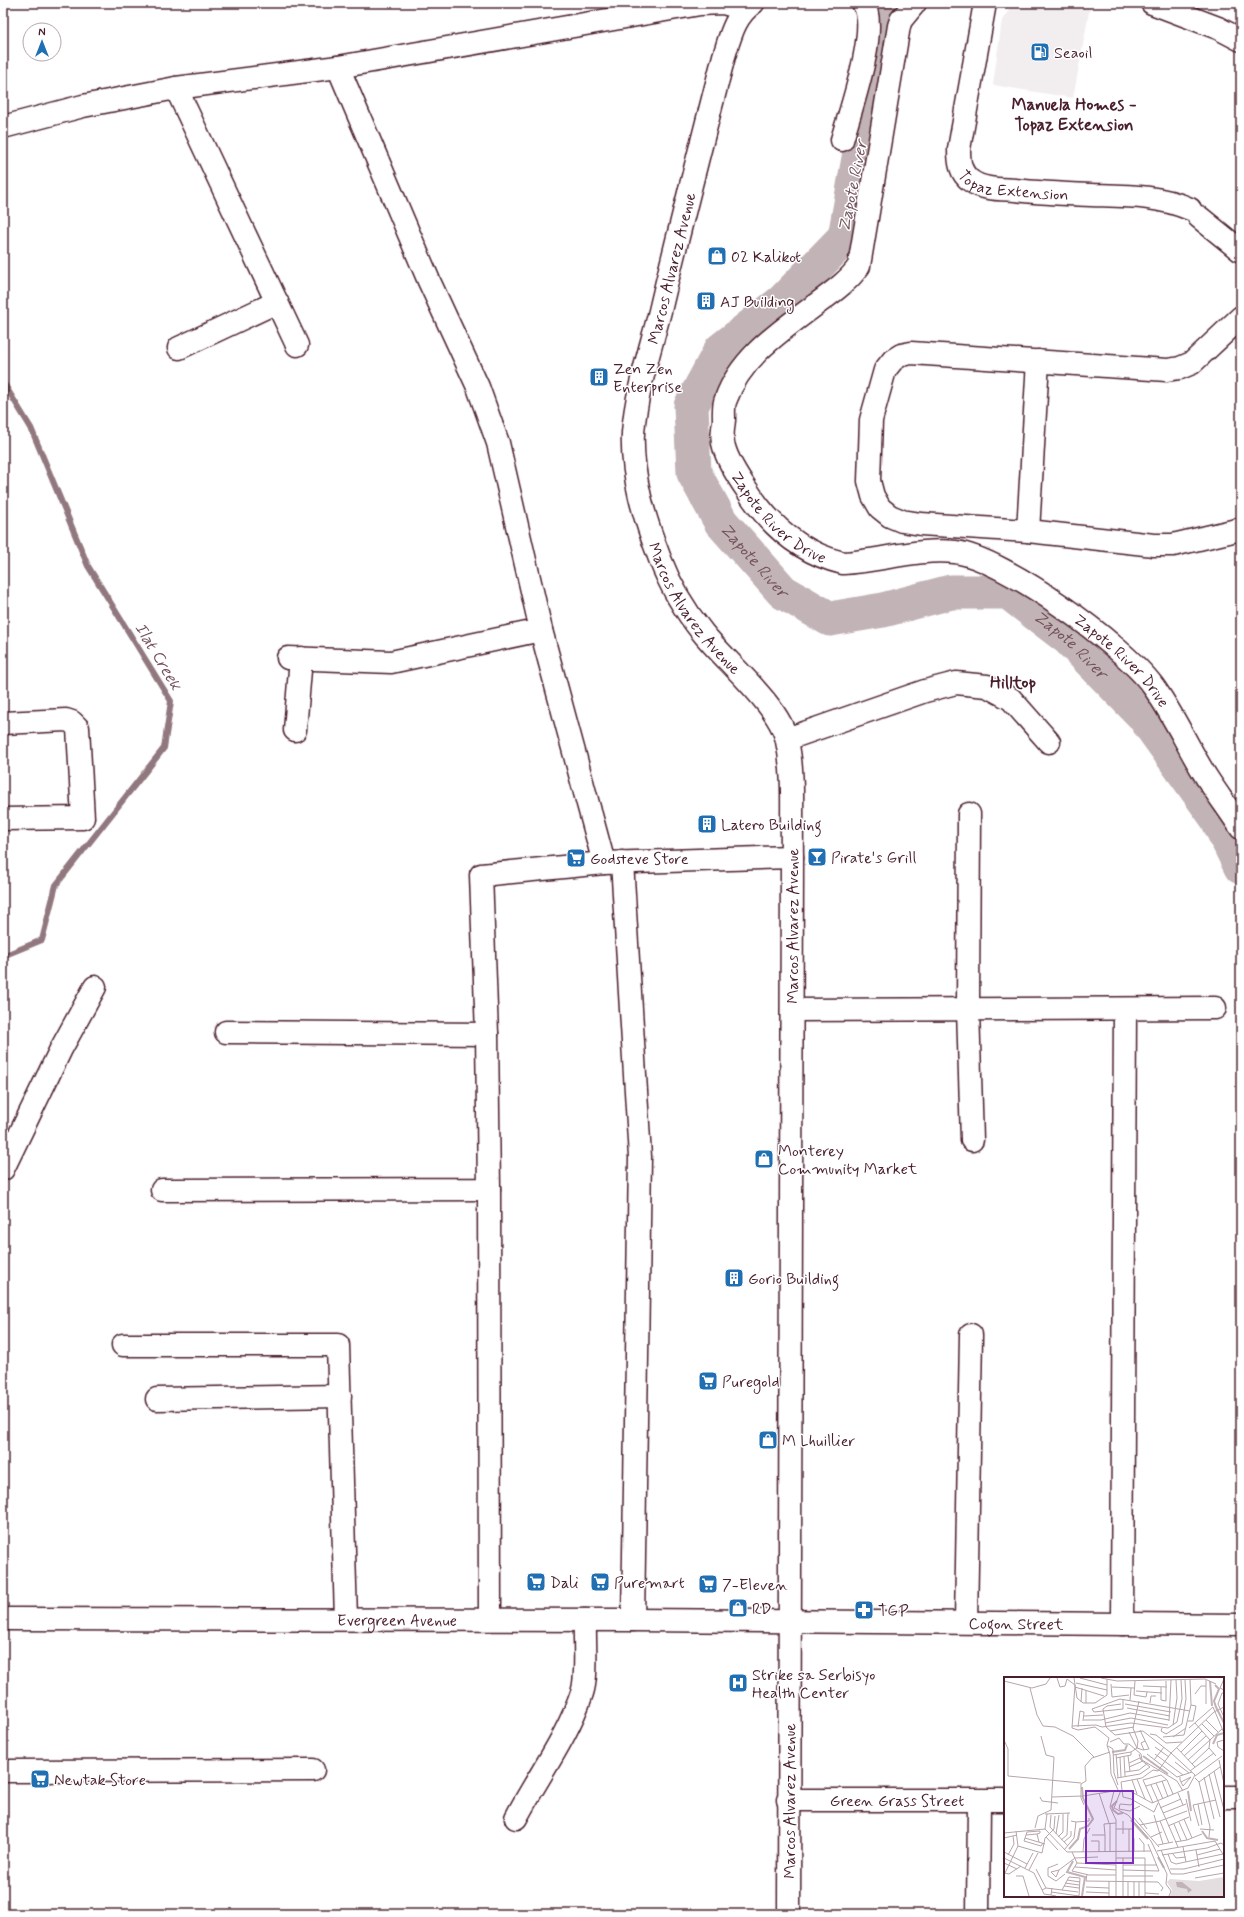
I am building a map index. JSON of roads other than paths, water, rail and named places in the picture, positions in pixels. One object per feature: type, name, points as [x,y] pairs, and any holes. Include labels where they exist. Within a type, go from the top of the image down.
[{"type":"street","points":[[3,127],[83,106],[176,88],[338,67],[700,4],[723,3],[749,6]]},
{"type":"street","points":[[842,140],[867,46],[869,20],[866,7],[863,3]]},
{"type":"street","name":"Zapote River Drive","points":[[915,3],[901,20],[899,26],[859,266],[846,281],[754,354],[738,373],[725,400],[723,433],[724,447],[734,470],[753,499],[782,531],[806,550],[843,563],[937,552],[954,552],[969,555],[1032,586],[1114,645],[1152,685],[1207,778],[1241,828]]},
{"type":"street","name":"Topaz Extension","points":[[985,3],[959,149],[959,162],[963,174],[972,182],[982,187],[1048,194],[1138,196],[1166,201],[1195,213],[1241,251]]},
{"type":"street","points":[[1152,3],[1218,28],[1241,40]]},
{"type":"street","name":"Marcos Alvarez Avenue","points":[[749,6],[733,30],[724,56],[640,394],[633,433],[635,472],[643,508],[660,560],[680,600],[703,633],[776,716],[787,739],[791,779],[792,857],[791,1620],[788,1800],[789,1914]]},
{"type":"street","points":[[338,67],[429,281],[481,394],[498,443],[541,630],[613,862],[640,1157],[633,1620]]},
{"type":"street","points":[[176,88],[297,346]]},
{"type":"street","points":[[179,348],[277,302]]},
{"type":"street","points":[[1241,317],[1192,363],[1180,368],[1167,370],[911,353],[901,355],[893,360],[885,370],[871,420],[870,486],[873,496],[880,508],[890,516],[902,521],[921,524],[1028,531],[1154,545],[1173,545],[1241,528]]},
{"type":"street","points":[[1028,531],[1038,361]]},
{"type":"street","points":[[295,730],[294,658],[391,662],[541,630]]},
{"type":"street","points":[[787,739],[925,691],[956,683],[987,686],[1011,699],[1049,742]]},
{"type":"street","points":[[3,723],[66,720],[72,722],[78,728],[84,818],[3,819]]},
{"type":"street","points":[[969,814],[968,1009],[972,1140]]},
{"type":"street","points":[[490,1619],[488,1034],[481,875],[613,862],[792,857]]},
{"type":"street","points":[[3,1169],[61,1049],[95,987]]},
{"type":"street","points":[[792,1010],[1215,1008]]},
{"type":"street","points":[[1122,1624],[1125,1009]]},
{"type":"street","points":[[226,1032],[488,1034]]},
{"type":"street","points":[[162,1190],[489,1189]]},
{"type":"street","points":[[966,1622],[971,1335]]},
{"type":"street","points":[[124,1345],[338,1345],[346,1619]]},
{"type":"street","points":[[157,1399],[340,1396]]},
{"type":"street","name":"Evergreen Avenue","points":[[3,1619],[791,1620]]},
{"type":"street","points":[[516,1818],[530,1791],[544,1772],[557,1749],[582,1693],[585,1620]]},
{"type":"street","name":"Cogon Street","points":[[791,1620],[1241,1626]]},
{"type":"street","points":[[3,1771],[313,1770]]},
{"type":"street","points":[[1224,1797],[1241,1797]]},
{"type":"street","name":"Green Grass Street","points":[[788,1800],[1004,1800]]},
{"type":"street","points":[[978,1801],[978,1914]]},
{"type":"waterway","name":"Zapote River","points":[[883,3],[884,17],[845,237],[783,301],[721,350],[691,406],[694,473],[721,522],[783,592],[830,619],[883,610],[951,592],[1008,592],[1069,639],[1143,715],[1217,818],[1241,867]]},
{"type":"waterway","name":"Ilat Creek","points":[[3,382],[31,428],[88,566],[171,701],[164,748],[56,885],[42,940],[3,956]]},
{"type":"place","name":"Seaoil","points":[[1040,52]]},
{"type":"place","name":"02 Kalikot","points":[[717,256]]},
{"type":"place","name":"AJ Building","points":[[706,301]]},
{"type":"place","name":"Zen Zen Enterprise","points":[[599,377]]},
{"type":"place","name":"Latero Building","points":[[707,824]]},
{"type":"place","name":"Pirate's Grill","points":[[817,857]]},
{"type":"place","name":"Godsteve Store","points":[[576,858]]},
{"type":"place","name":"Monterey Community Market","points":[[764,1159]]},
{"type":"place","name":"Gorio Building","points":[[734,1278]]},
{"type":"place","name":"Puregold","points":[[708,1381]]},
{"type":"place","name":"M Lhuillier","points":[[768,1440]]},
{"type":"place","name":"Dali","points":[[536,1582]]},
{"type":"place","name":"Puremart","points":[[600,1582]]},
{"type":"place","name":"7-Eleven","points":[[708,1584]]},
{"type":"place","name":"RD","points":[[738,1608]]},
{"type":"place","name":"TGP","points":[[864,1610]]},
{"type":"place","name":"Strike sa Serbisyo Health Center","points":[[738,1683]]},
{"type":"place","name":"Newtak Store","points":[[40,1779]]},
{"type":"district","name":"Manuela Homes - Topaz Extension","points":[[1074,114]]},
{"type":"district","name":"Hilltop","points":[[1013,682]]}]
